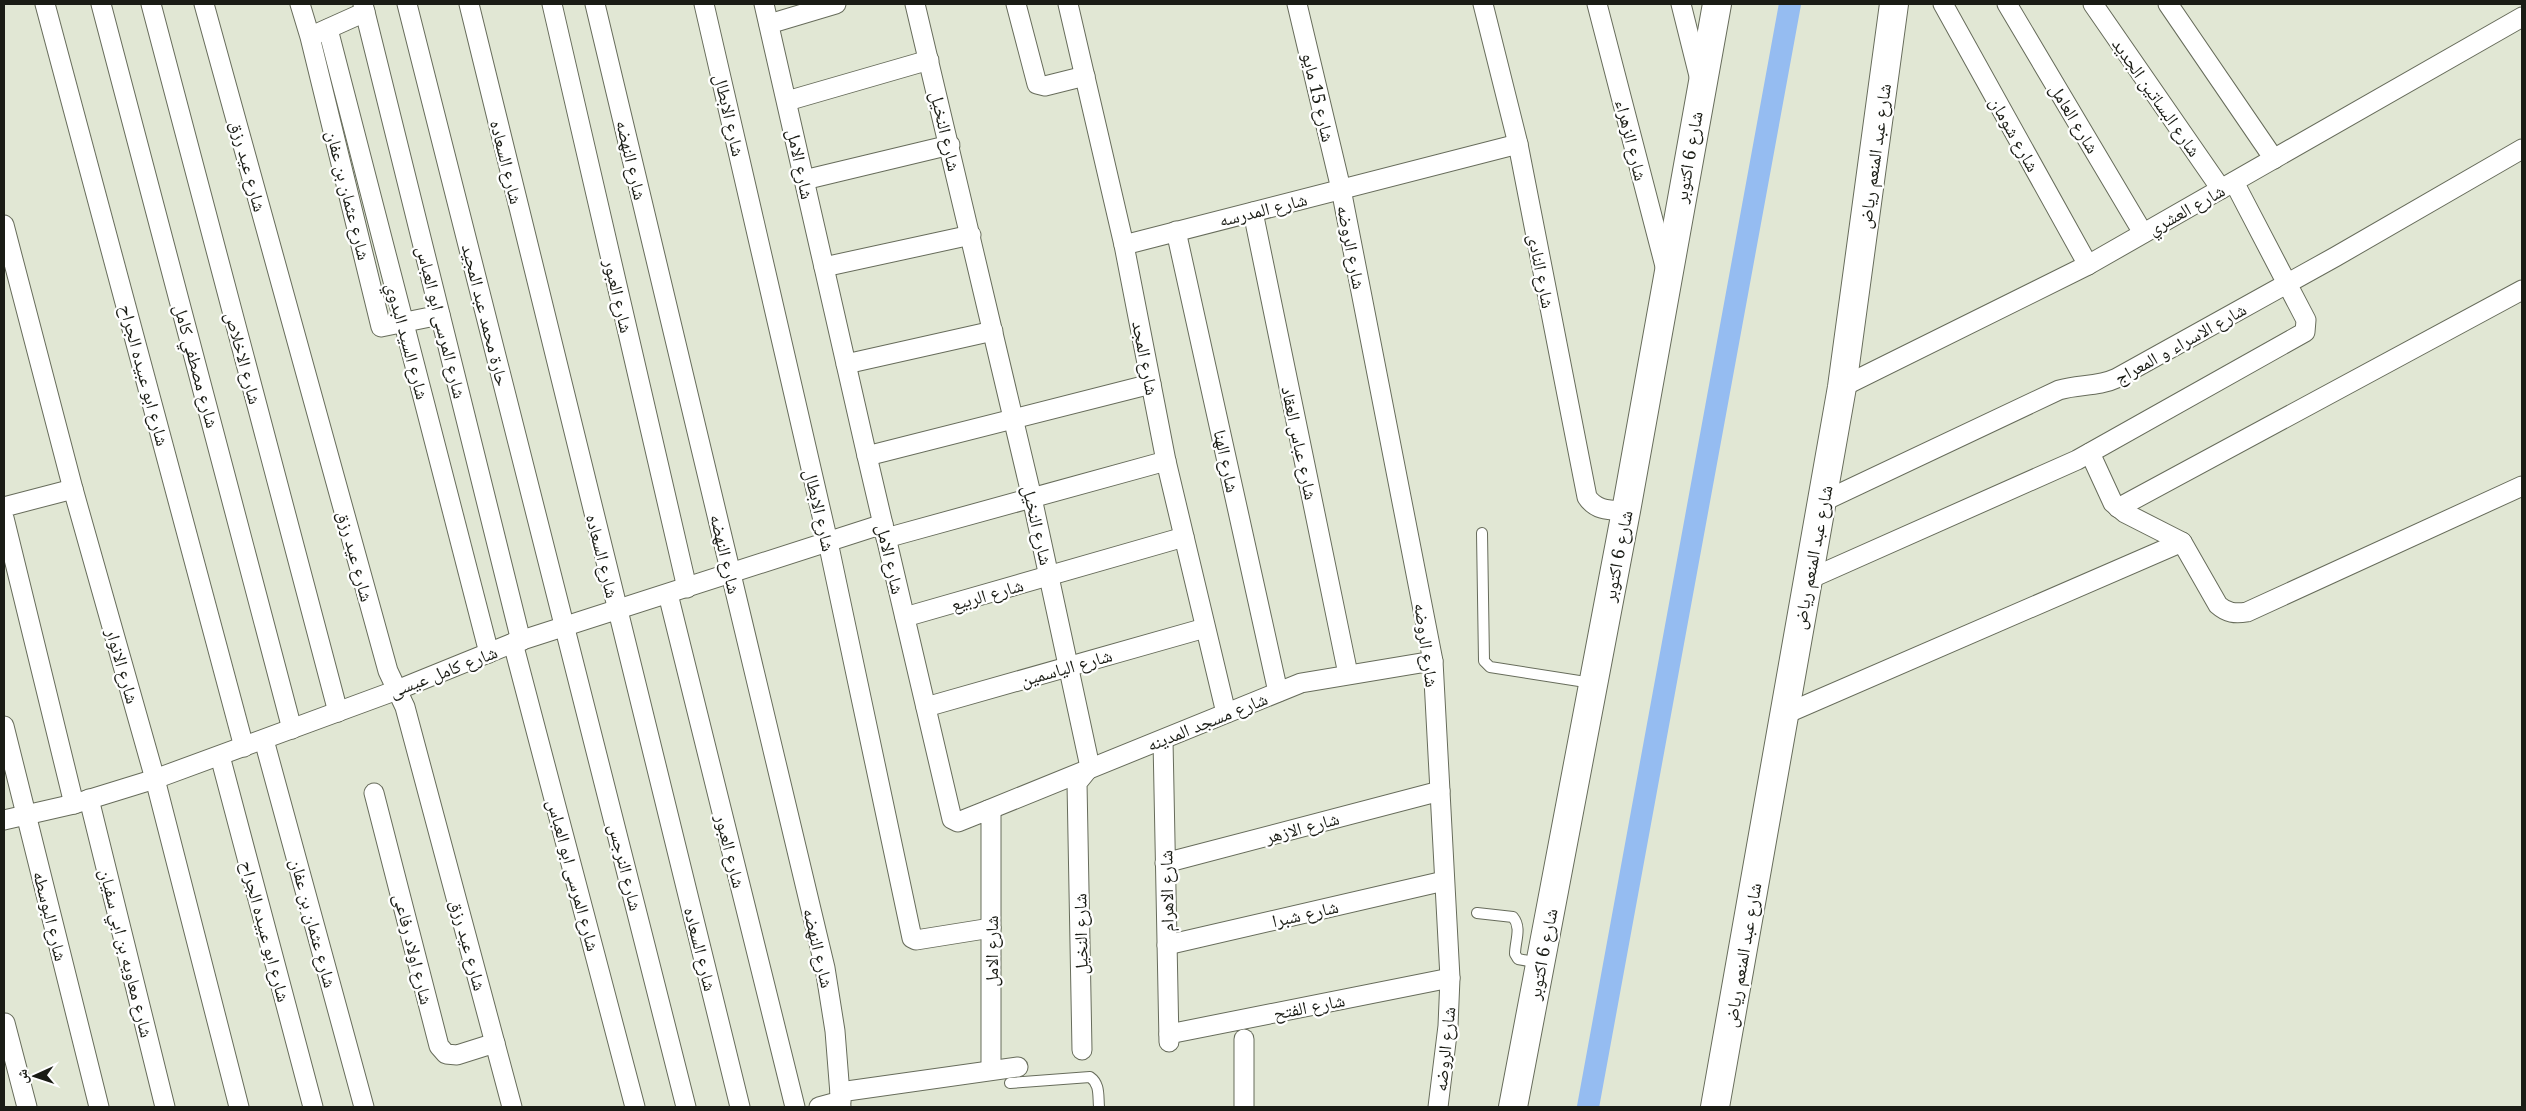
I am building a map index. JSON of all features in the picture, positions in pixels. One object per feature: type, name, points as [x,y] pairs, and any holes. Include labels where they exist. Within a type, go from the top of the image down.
[{"type":"main road","name":"شارع 6 اكتوبر","points":[[1513,1107],[1626,511],[1701,84],[1717,4]]},
{"type":"main road","name":"شارع عبد المنعم رياض","points":[[1715,1107],[1842,386],[1894,4]]},
{"type":"street","name":"شارع ابو عبيده الجراح","points":[[45,4],[244,747]]},
{"type":"street","name":"شارع مصطفي كامل","points":[[101,4],[292,728]]},
{"type":"street","name":"شارع الاخلاص","points":[[151,4],[338,712]]},
{"type":"street","name":"شارع عيد رزق","points":[[204,4],[388,671],[405,707],[512,1107]]},
{"type":"street","name":"شارع عثمان بن عفان","points":[[300,4],[310,37],[382,327],[404,324],[440,315]]},
{"type":"street","name":"حارة محمد عبد المجيد","points":[[407,4],[565,627]]},
{"type":"street","name":"شارع السعاده","points":[[469,4],[740,1107]]},
{"type":"street","name":"شارع العبور","points":[[552,4],[687,588]]},
{"type":"street","name":"شارع النهضه","points":[[595,4],[825,968],[835,1031],[841,1100]]},
{"type":"street","name":"شارع الابطال","points":[[704,4],[828,542],[912,938],[916,940],[991,928]]},
{"type":"street","name":"شارع الامل","points":[[764,4],[884,532],[953,820],[960,822],[988,810],[991,812],[991,1070]]},
{"type":"street","points":[[769,24],[836,4]]},
{"type":"street","name":"شارع النخيل","points":[[915,4],[1014,419],[1050,576],[1090,767],[1077,783],[1082,1050]]},
{"type":"street","points":[[1016,4],[1037,84],[1045,86],[1085,76]]},
{"type":"street","name":"شارع المجد","points":[[1068,4],[1124,245],[1166,461],[1226,713]]},
{"type":"street","name":"شارع 15 مايو","points":[[1297,4],[1341,189]]},
{"type":"street","name":"شارع النادى","points":[[1483,4],[1518,144],[1587,497],[1590,503],[1602,509],[1626,511]]},
{"type":"street","name":"شارع الزهراء","points":[[1598,4],[1667,276]]},
{"type":"street","points":[[1681,4],[1701,84]]},
{"type":"street","name":"شارع شومان","points":[[1943,4],[2088,264]]},
{"type":"street","name":"شارع العامل","points":[[2007,4],[2143,233]]},
{"type":"street","name":"شارع البساتين الجديد","points":[[1807,580],[2090,453],[2302,334],[2307,328],[2306,320],[2287,284],[2227,186],[2093,4]]},
{"type":"street","points":[[2168,4],[2274,160]]},
{"type":"street","points":[[310,37],[364,8]]},
{"type":"street","name":"شارع المرسى ابو العباس","points":[[364,8],[518,642],[635,1107]]},
{"type":"street","name":"شارع العشري","points":[[1842,386],[2088,264],[2274,160],[2522,17]]},
{"type":"street","name":"شارع السيد البدوي","points":[[328,29],[489,653]]},
{"type":"street","points":[[787,101],[929,60]]},
{"type":"street","name":"شارع المدرسه","points":[[1124,245],[1518,144]]},
{"type":"street","points":[[804,180],[950,145]]},
{"type":"street","name":"شارع الاسراء و المعراج","points":[[1822,502],[2059,390],[2075,386],[2105,384],[2118,378],[2287,284],[2522,149]]},
{"type":"street","name":"شارع الروضه","points":[[1341,189],[1433,661],[1450,978],[1448,1026],[1438,1107]]},
{"type":"street","name":"شارع عباس العقاد","points":[[1253,212],[1348,674]]},
{"type":"street","name":"شارع الانوار","points":[[4,225],[73,489],[155,779],[239,1107]]},
{"type":"street","name":"شارع الهنا","points":[[1176,231],[1278,692]]},
{"type":"street","points":[[824,267],[970,236]]},
{"type":"street","points":[[2118,508],[2522,290]]},
{"type":"street","points":[[846,364],[993,331]]},
{"type":"street","points":[[867,456],[1151,384]]},
{"type":"street","points":[[2090,453],[2113,503],[2118,508],[2182,542],[2218,605],[2224,611],[2239,614],[2522,486]]},
{"type":"street","name":"شارع كامل عيسى","points":[[4,820],[81,802],[155,779],[397,690],[518,642],[828,542],[884,532],[1032,498],[1166,461]]},
{"type":"street","points":[[4,507],[73,489]]},
{"type":"street","name":"شارع معاويه بن ابي سفيان","points":[[4,518],[165,1107]]},
{"type":"street","name":"شارع الربيع","points":[[905,617],[1184,537]]},
{"type":"street","points":[[1783,715],[2182,542]]},
{"type":"street","name":"شارع العبور","points":[[668,594],[795,1107]]},
{"type":"street","name":"شارع النرجس","points":[[565,627],[686,1107]]},
{"type":"street","name":"شارع الياسمين","points":[[926,707],[1205,628]]},
{"type":"street","name":"شارع مسجد المدينه","points":[[988,810],[1300,683],[1433,661]]},
{"type":"street","name":"شارع البوسطه","points":[[4,726],[99,1107]]},
{"type":"street","name":"شارع عثمان بن عفان","points":[[264,740],[364,1107]]},
{"type":"street","name":"شارع الاهرام","points":[[1163,740],[1169,1038]]},
{"type":"street","name":"شارع ابو عبيده الجراح","points":[[220,756],[313,1107]]},
{"type":"street","name":"شارع الازهر","points":[[1165,863],[1440,791]]},
{"type":"street","name":"شارع اولاد رفاعى","points":[[374,792],[439,1046],[446,1054],[457,1055],[495,1043]]},
{"type":"street","name":"شارع شبرا","points":[[1167,945],[1444,881]]},
{"type":"street","name":"شارع الفتح","points":[[1169,1038],[1450,978]]},
{"type":"street","points":[[5,1023],[27,1107]]},
{"type":"street","points":[[1244,1039],[1244,1107]]},
{"type":"street","points":[[819,1107],[841,1100],[991,1070],[1014,1075]]},
{"type":"lane","points":[[1482,533],[1484,661],[1490,667],[1593,683]]},
{"type":"lane","points":[[1477,913],[1513,917],[1518,922],[1514,954],[1524,961],[1540,964]]},
{"type":"lane","points":[[1014,1075],[1090,1077],[1098,1087],[1099,1107]]},
{"type":"waterway","points":[[1588,1107],[1790,4]]}]
